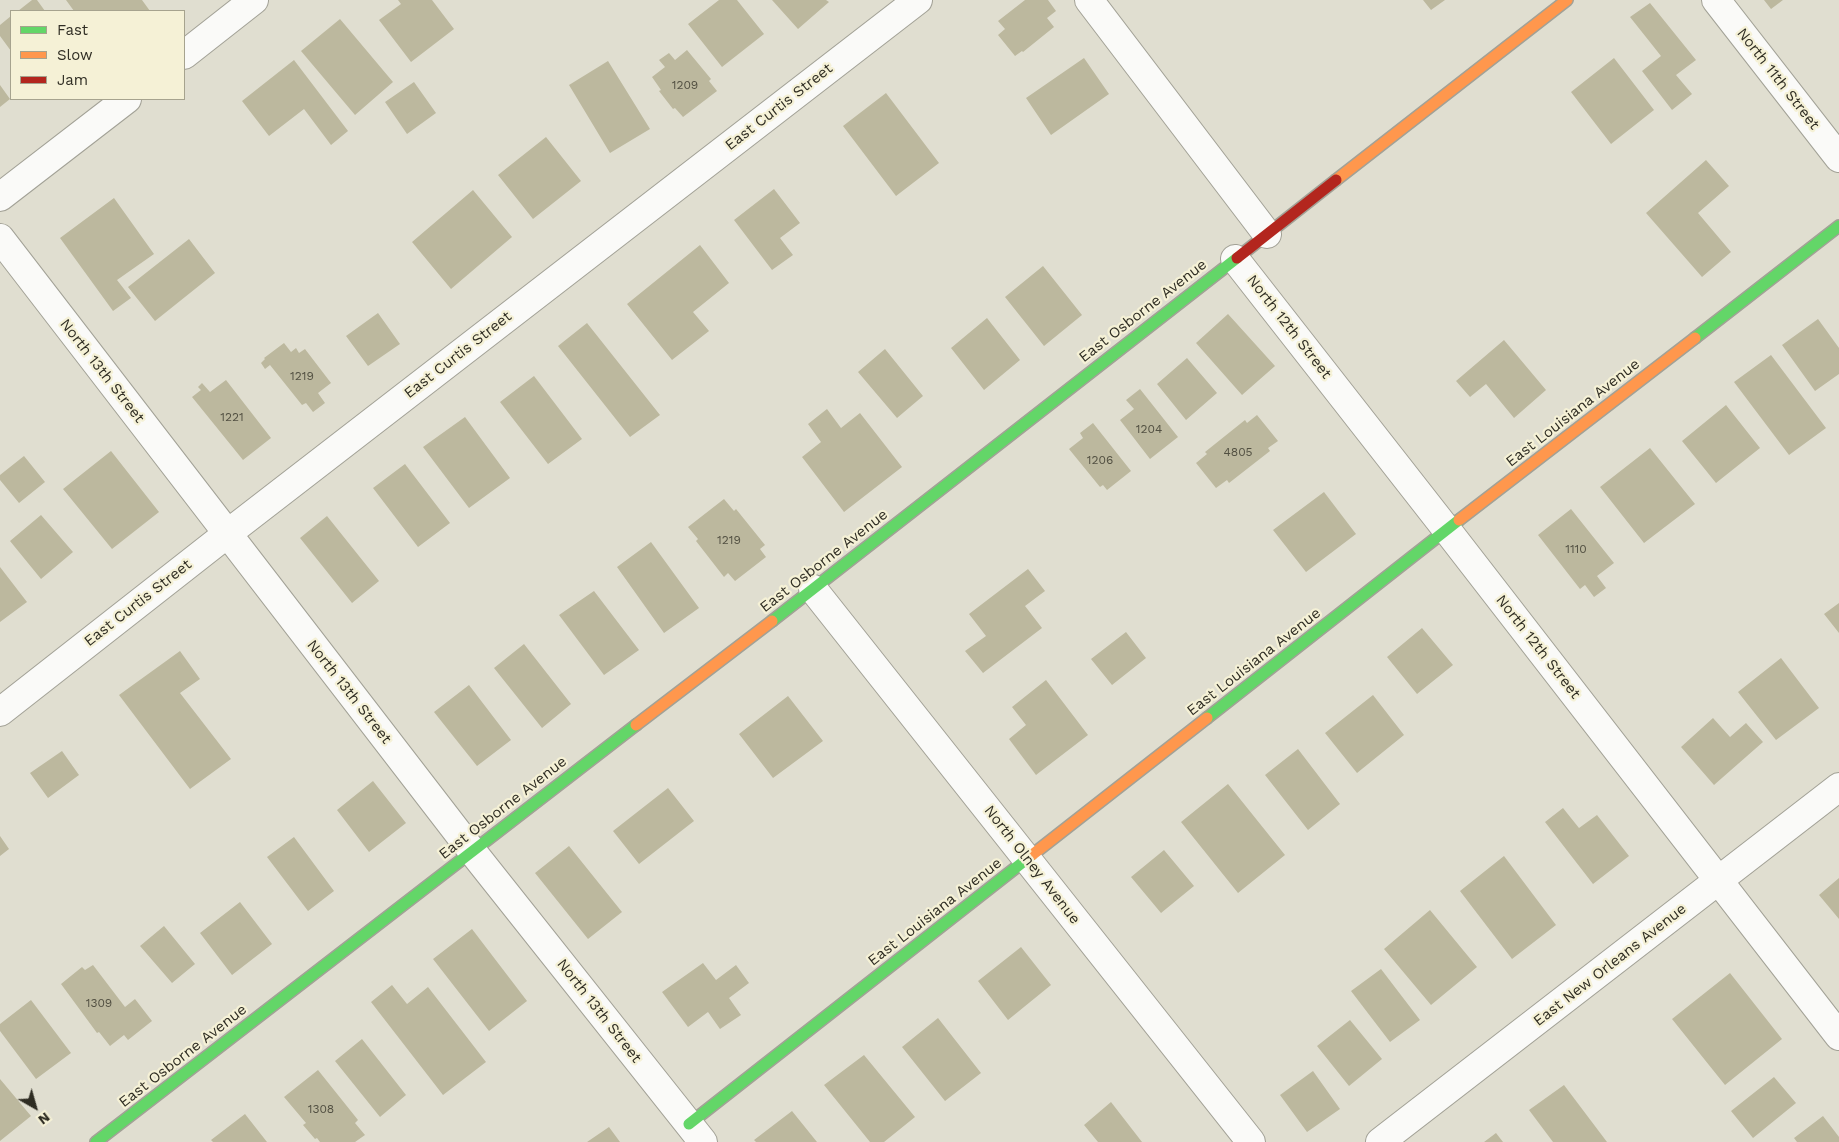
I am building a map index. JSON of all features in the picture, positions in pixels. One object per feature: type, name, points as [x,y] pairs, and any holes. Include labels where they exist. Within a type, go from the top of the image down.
[{"type":"street","points":[[185,54],[254,0]]},
{"type":"street","name":"East Curtis Street","points":[[0,712],[227,534],[918,0]]},
{"type":"street","points":[[1089,0],[1267,234]]},
{"type":"street","name":"East Osborne Avenue","points":[[96,1142],[812,589],[1567,0]]},
{"type":"street","name":"North 11th Street","points":[[1716,0],[1839,158]]},
{"type":"street","points":[[0,197],[126,100]]},
{"type":"street","name":"East Louisiana Avenue","points":[[696,1133],[1026,858],[1839,226]]},
{"type":"street","name":"North 13th Street","points":[[0,238],[472,850],[696,1133]]},
{"type":"street","name":"North 12th Street","points":[[1235,259],[1839,1036]]},
{"type":"street","name":"North Olney Avenue","points":[[812,589],[1250,1142]]},
{"type":"street","name":"East New Orleans Avenue","points":[[1380,1142],[1839,786]]},
{"type":"building","points":[[32,0],[37,0],[44,10],[19,10]]},
{"type":"building","points":[[66,0],[142,0],[149,10],[73,10]]},
{"type":"building","points":[[398,0],[432,0],[454,29],[411,62],[379,20],[401,4]]},
{"type":"building","points":[[719,0],[737,0],[764,34],[722,67],[688,24]]},
{"type":"building","points":[[772,0],[826,0],[829,2],[798,29]]},
{"type":"building","points":[[1025,0],[1048,0],[1056,11],[1047,18],[1054,27],[1023,52],[1015,56],[998,35],[1005,29],[998,21]]},
{"type":"building","points":[[1423,0],[1445,0],[1431,10]]},
{"type":"building","points":[[1764,0],[1783,0],[1771,9]]},
{"type":"building","points":[[1650,3],[1696,60],[1676,75],[1692,94],[1672,110],[1642,71],[1661,56],[1630,17]]},
{"type":"building","points":[[10,17],[10,50],[0,36],[0,25]]},
{"type":"building","points":[[340,19],[393,82],[355,115],[301,51]]},
{"type":"building","points":[[687,50],[711,79],[709,81],[717,91],[683,117],[675,108],[673,109],[659,91],[661,90],[652,77],[665,67],[659,60],[669,53],[675,60]]},
{"type":"building","points":[[1084,58],[1109,94],[1051,135],[1026,98]]},
{"type":"building","points":[[1614,58],[1654,110],[1611,144],[1571,92]]},
{"type":"building","points":[[294,60],[348,131],[331,145],[304,109],[269,136],[242,101]]},
{"type":"building","points":[[608,61],[650,129],[610,153],[569,85]]},
{"type":"building","points":[[414,82],[436,113],[407,134],[385,102]]},
{"type":"building","points":[[0,85],[10,99],[0,107]]},
{"type":"building","points":[[886,93],[939,163],[896,196],[843,126]]},
{"type":"building","points":[[546,137],[581,181],[533,219],[498,175]]},
{"type":"building","points":[[1706,160],[1729,186],[1698,213],[1731,252],[1702,277],[1646,213]]},
{"type":"building","points":[[774,189],[800,223],[780,238],[793,255],[772,270],[734,220]]},
{"type":"building","points":[[473,190],[512,237],[451,289],[412,242]]},
{"type":"building","points":[[114,198],[154,254],[117,280],[131,298],[113,311],[60,238]]},
{"type":"building","points":[[189,239],[215,273],[155,321],[128,287]]},
{"type":"building","points":[[700,245],[729,283],[693,312],[709,331],[672,360],[627,304]]},
{"type":"building","points":[[1043,266],[1082,315],[1044,346],[1005,297]]},
{"type":"building","points":[[378,313],[400,344],[368,366],[346,336]]},
{"type":"building","points":[[1228,314],[1275,366],[1242,395],[1196,343]]},
{"type":"building","points":[[987,318],[1020,360],[984,390],[951,348]]},
{"type":"building","points":[[1818,319],[1839,348],[1839,374],[1815,391],[1782,345]]},
{"type":"building","points":[[587,323],[660,415],[630,437],[558,346]]},
{"type":"building","points":[[1504,340],[1546,390],[1514,418],[1486,384],[1470,397],[1456,381]]},
{"type":"building","points":[[284,343],[291,352],[296,348],[299,353],[305,349],[331,383],[318,393],[325,403],[313,412],[306,403],[302,405],[270,365],[265,369],[261,363],[264,358]]},
{"type":"building","points":[[885,349],[923,396],[897,418],[858,372]]},
{"type":"building","points":[[1771,355],[1826,428],[1789,455],[1734,382]]},
{"type":"building","points":[[1187,358],[1217,393],[1186,420],[1157,384]]},
{"type":"building","points":[[534,376],[582,439],[548,464],[500,402]]},
{"type":"building","points":[[226,380],[271,438],[243,460],[192,397],[201,390],[198,387],[202,383],[210,392]]},
{"type":"building","points":[[1140,389],[1178,437],[1150,459],[1120,420],[1134,409],[1126,400]]},
{"type":"building","points":[[1726,405],[1760,448],[1716,483],[1682,441]]},
{"type":"building","points":[[827,409],[841,428],[860,413],[902,467],[844,512],[802,457],[821,442],[808,424]]},
{"type":"building","points":[[1257,415],[1278,441],[1268,448],[1270,451],[1229,483],[1227,480],[1216,488],[1196,463],[1207,454],[1205,452],[1245,420],[1247,423]]},
{"type":"building","points":[[465,417],[510,478],[469,508],[423,447]]},
{"type":"building","points":[[1093,423],[1131,471],[1107,490],[1103,485],[1100,487],[1069,449],[1083,438],[1080,433]]},
{"type":"building","points":[[1650,448],[1695,504],[1644,543],[1600,487]]},
{"type":"building","points":[[111,451],[159,512],[112,549],[63,489]]},
{"type":"building","points":[[24,456],[45,482],[19,503],[0,480],[0,475]]},
{"type":"building","points":[[405,464],[450,523],[418,547],[373,488]]},
{"type":"building","points":[[1324,492],[1356,534],[1306,572],[1273,530]]},
{"type":"building","points":[[724,499],[734,511],[736,509],[765,545],[760,549],[766,557],[735,581],[728,573],[724,577],[696,541],[698,539],[688,527]]},
{"type":"building","points":[[1571,509],[1614,563],[1597,576],[1606,588],[1594,597],[1585,585],[1580,589],[1538,535]]},
{"type":"building","points":[[41,515],[73,552],[41,579],[10,541]]},
{"type":"building","points":[[327,516],[379,581],[352,603],[300,538]]},
{"type":"building","points":[[651,542],[699,608],[664,633],[617,567]]},
{"type":"building","points":[[0,567],[27,602],[0,622]]},
{"type":"building","points":[[1028,569],[1045,591],[1025,606],[1042,628],[983,673],[965,651],[986,636],[969,614]]},
{"type":"building","points":[[594,591],[639,650],[604,675],[559,615]]},
{"type":"building","points":[[1839,603],[1839,633],[1824,614]]},
{"type":"building","points":[[1422,628],[1453,665],[1417,694],[1387,657]]},
{"type":"building","points":[[1126,632],[1146,658],[1112,685],[1091,659]]},
{"type":"building","points":[[524,644],[571,704],[542,728],[494,668]]},
{"type":"building","points":[[180,651],[200,679],[180,693],[231,759],[190,789],[119,695]]},
{"type":"building","points":[[1781,658],[1819,708],[1776,740],[1738,692]]},
{"type":"building","points":[[1046,680],[1088,735],[1036,775],[1009,739],[1026,725],[1012,707]]},
{"type":"building","points":[[469,685],[511,740],[477,766],[434,712]]},
{"type":"building","points":[[1373,695],[1404,735],[1357,773],[1325,733]]},
{"type":"building","points":[[788,696],[823,741],[773,778],[739,734]]},
{"type":"building","points":[[1713,718],[1730,737],[1746,723],[1763,742],[1714,785],[1681,747]]},
{"type":"building","points":[[1298,749],[1340,804],[1308,830],[1265,775]]},
{"type":"building","points":[[62,751],[79,775],[48,798],[30,773]]},
{"type":"building","points":[[373,781],[406,823],[369,852],[337,810]]},
{"type":"building","points":[[1228,784],[1285,855],[1238,893],[1181,822]]},
{"type":"building","points":[[668,788],[694,821],[639,864],[613,831]]},
{"type":"building","points":[[1563,808],[1579,828],[1597,815],[1629,856],[1593,884],[1545,822]]},
{"type":"building","points":[[0,836],[9,849],[0,856]]},
{"type":"building","points":[[294,837],[334,891],[308,911],[267,857]]},
{"type":"building","points":[[569,846],[622,912],[588,939],[535,873]]},
{"type":"building","points":[[1164,850],[1194,886],[1161,913],[1131,877]]},
{"type":"building","points":[[1504,856],[1556,925],[1512,959],[1460,891]]},
{"type":"building","points":[[1839,878],[1839,919],[1819,895]]},
{"type":"building","points":[[240,902],[272,944],[232,975],[200,933]]},
{"type":"building","points":[[1430,910],[1477,967],[1431,1005],[1384,949]]},
{"type":"building","points":[[164,926],[195,964],[172,983],[140,946]]},
{"type":"building","points":[[472,929],[527,1001],[489,1031],[433,959]]},
{"type":"building","points":[[1021,947],[1051,985],[1008,1020],[978,981]]},
{"type":"building","points":[[703,963],[716,980],[736,965],[749,983],[729,998],[741,1015],[720,1029],[708,1012],[688,1027],[662,992]]},
{"type":"building","points":[[93,965],[125,1007],[135,999],[152,1021],[128,1040],[124,1035],[110,1046],[99,1032],[97,1033],[61,984],[82,967],[85,970]]},
{"type":"building","points":[[1381,969],[1420,1020],[1390,1042],[1351,991]]},
{"type":"building","points":[[1730,973],[1782,1039],[1725,1085],[1672,1019]]},
{"type":"building","points":[[392,985],[407,1004],[428,987],[486,1062],[443,1095],[371,1002]]},
{"type":"building","points":[[31,1000],[71,1053],[36,1079],[0,1031],[0,1024]]},
{"type":"building","points":[[938,1018],[981,1073],[945,1101],[902,1047]]},
{"type":"building","points":[[1350,1020],[1382,1059],[1349,1086],[1317,1046]]},
{"type":"building","points":[[362,1039],[406,1095],[380,1117],[335,1061]]},
{"type":"building","points":[[864,1055],[915,1117],[884,1142],[870,1142],[824,1085]]},
{"type":"building","points":[[318,1070],[358,1120],[355,1123],[365,1135],[355,1142],[320,1142],[317,1138],[315,1139],[303,1125],[306,1123],[284,1097]]},
{"type":"building","points":[[1313,1071],[1340,1109],[1307,1132],[1280,1095]]},
{"type":"building","points":[[1774,1077],[1796,1103],[1753,1138],[1731,1111]]},
{"type":"building","points":[[0,1079],[31,1116],[0,1141]]},
{"type":"building","points":[[1564,1085],[1607,1142],[1553,1142],[1529,1110]]},
{"type":"building","points":[[1111,1102],[1142,1142],[1098,1142],[1084,1125]]},
{"type":"building","points":[[792,1111],[817,1142],[756,1142],[754,1140]]},
{"type":"building","points":[[245,1114],[267,1142],[213,1142],[211,1140]]},
{"type":"building","points":[[1823,1116],[1839,1137],[1839,1142],[1797,1142],[1794,1138]]},
{"type":"building","points":[[609,1127],[620,1142],[587,1142]]},
{"type":"building","points":[[1496,1133],[1503,1142],[1484,1142]]},
{"type":"traffic: fast","points":[[1695,338],[1839,226]]},
{"type":"traffic: fast","points":[[772,621],[1237,258]]},
{"type":"traffic: fast","points":[[1207,718],[1459,520]]},
{"type":"traffic: fast","points":[[96,1142],[636,725]]},
{"type":"traffic: fast","points":[[689,1124],[1032,855]]},
{"type":"traffic: slow","points":[[1336,180],[1567,0]]},
{"type":"traffic: slow","points":[[1459,520],[1695,338]]},
{"type":"traffic: slow","points":[[636,725],[772,621]]},
{"type":"traffic: slow","points":[[1032,855],[1207,718]]},
{"type":"traffic: jam","points":[[1237,258],[1336,180]]}]
